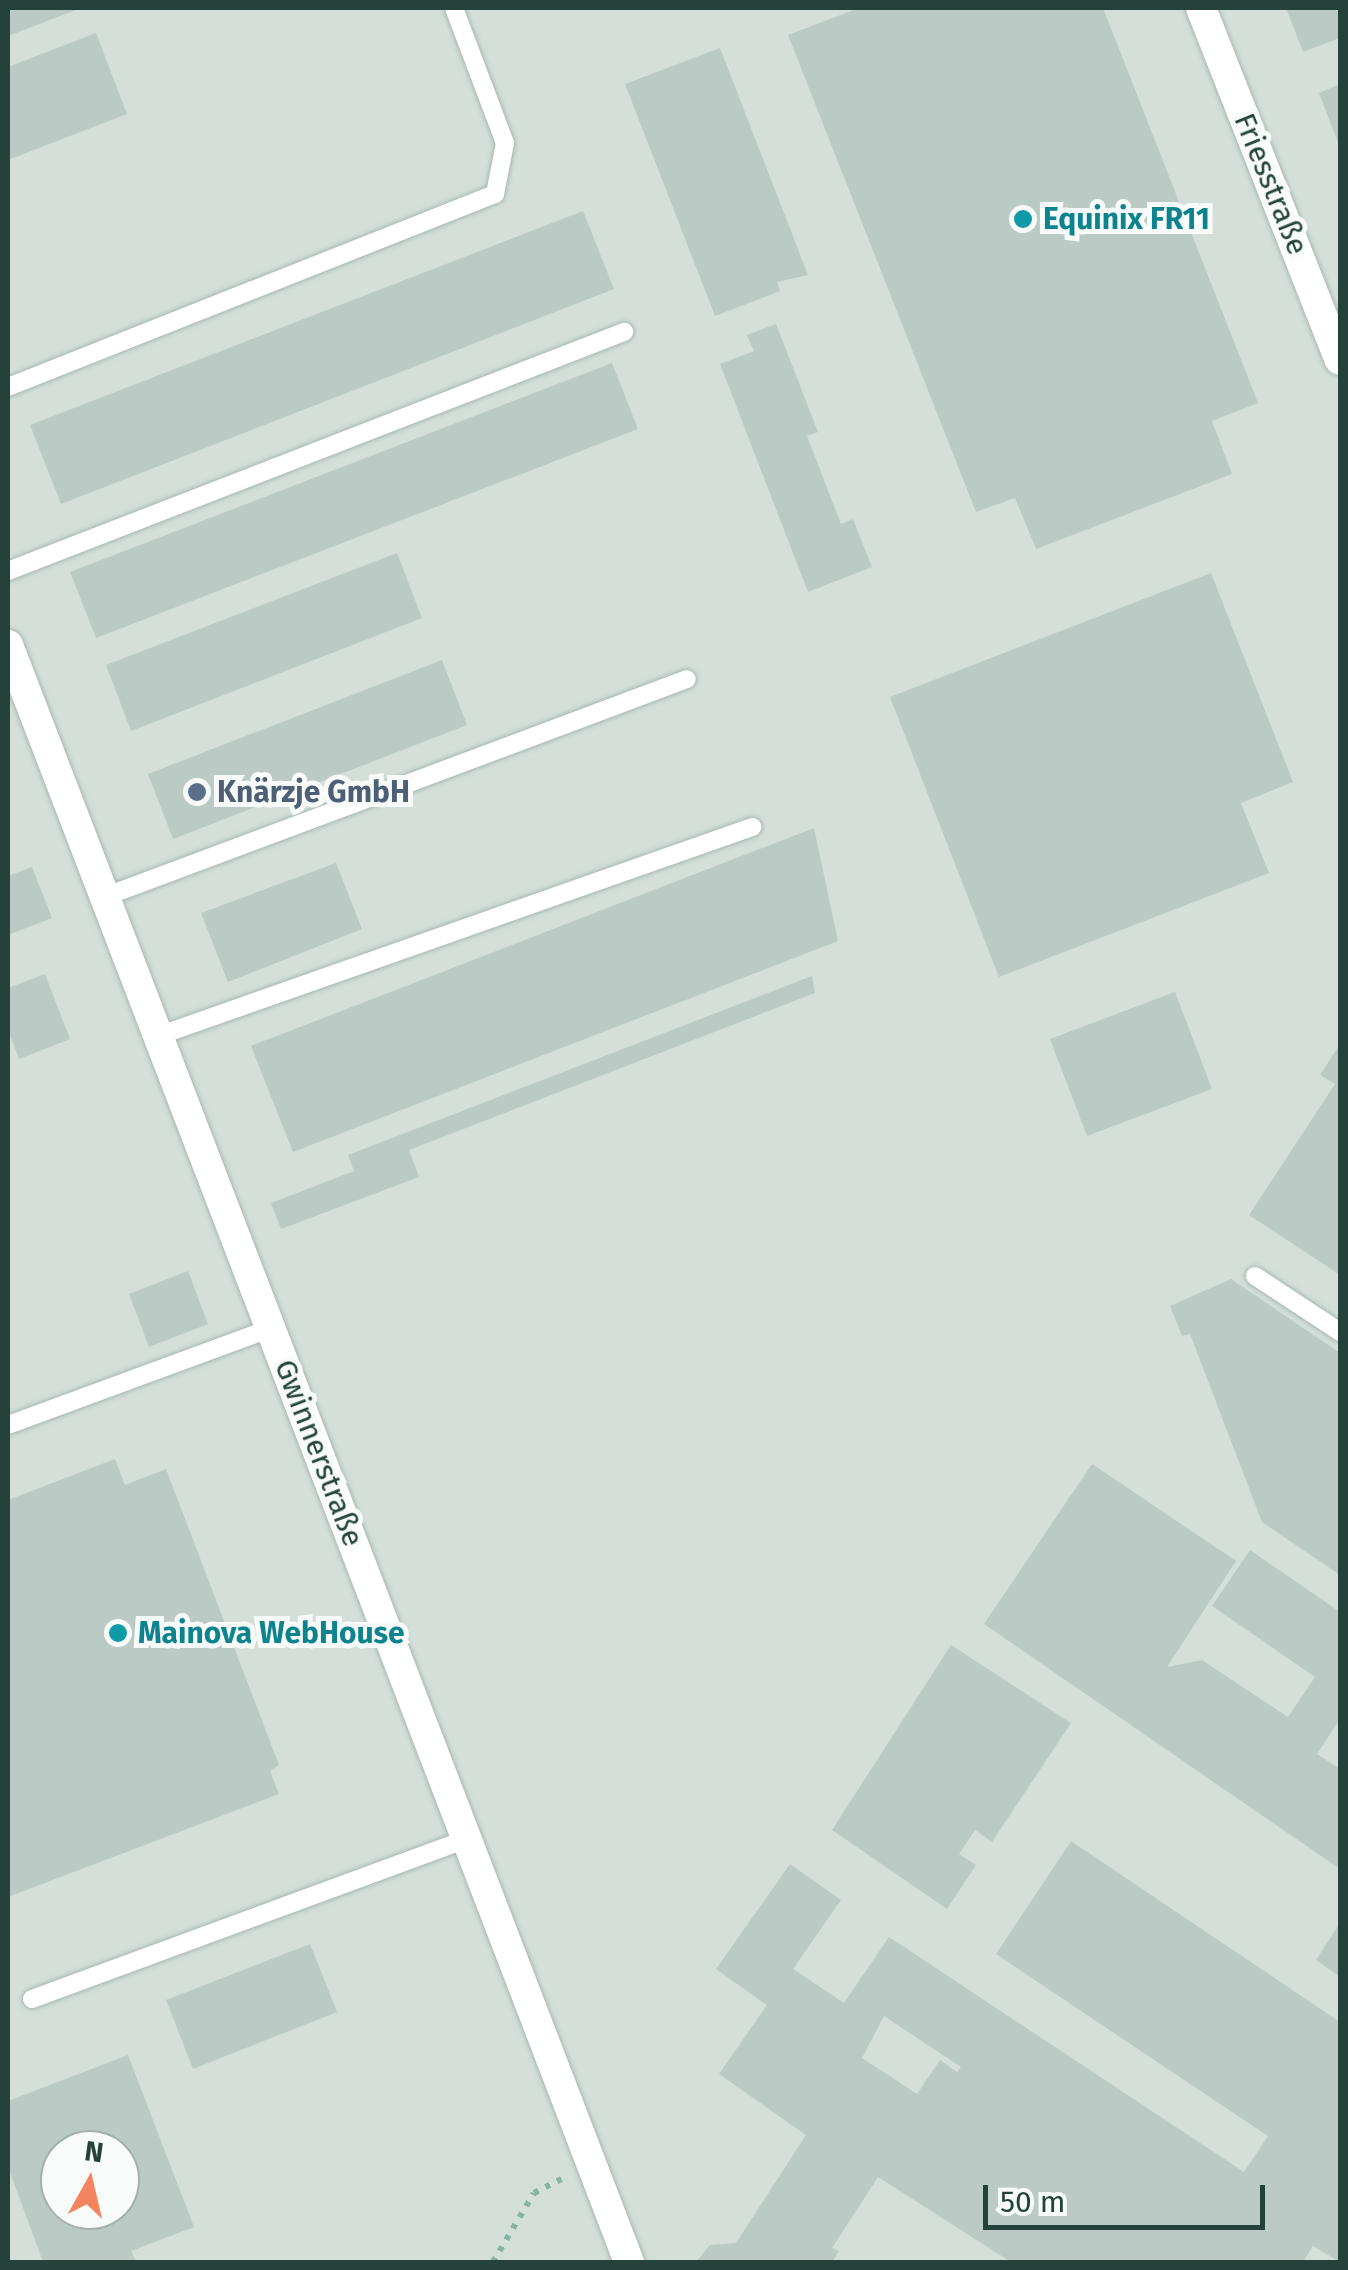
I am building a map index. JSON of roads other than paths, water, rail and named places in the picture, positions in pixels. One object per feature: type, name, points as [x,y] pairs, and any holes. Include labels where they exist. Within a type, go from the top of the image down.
[{"type":"street","name":"Friesstraße","points":[[1201,8],[1340,360]]},
{"type":"street","name":"Gwinnerstraße","points":[[8,645],[629,2262]]},
{"type":"lane","points":[[8,387],[494,194],[505,143],[454,8]]},
{"type":"lane","points":[[8,571],[624,332]]},
{"type":"lane","points":[[104,897],[687,679]]},
{"type":"lane","points":[[158,1036],[752,828]]},
{"type":"lane","points":[[1255,1276],[1340,1332]]},
{"type":"lane","points":[[8,1424],[272,1328]]},
{"type":"lane","points":[[32,1999],[464,1840]]},
{"type":"place","name":"Equinix FR11","points":[[1023,219]]},
{"type":"place","name":"Knärzje GmbH","points":[[197,792]]},
{"type":"place","name":"Mainova WebHouse","points":[[118,1633]]}]
